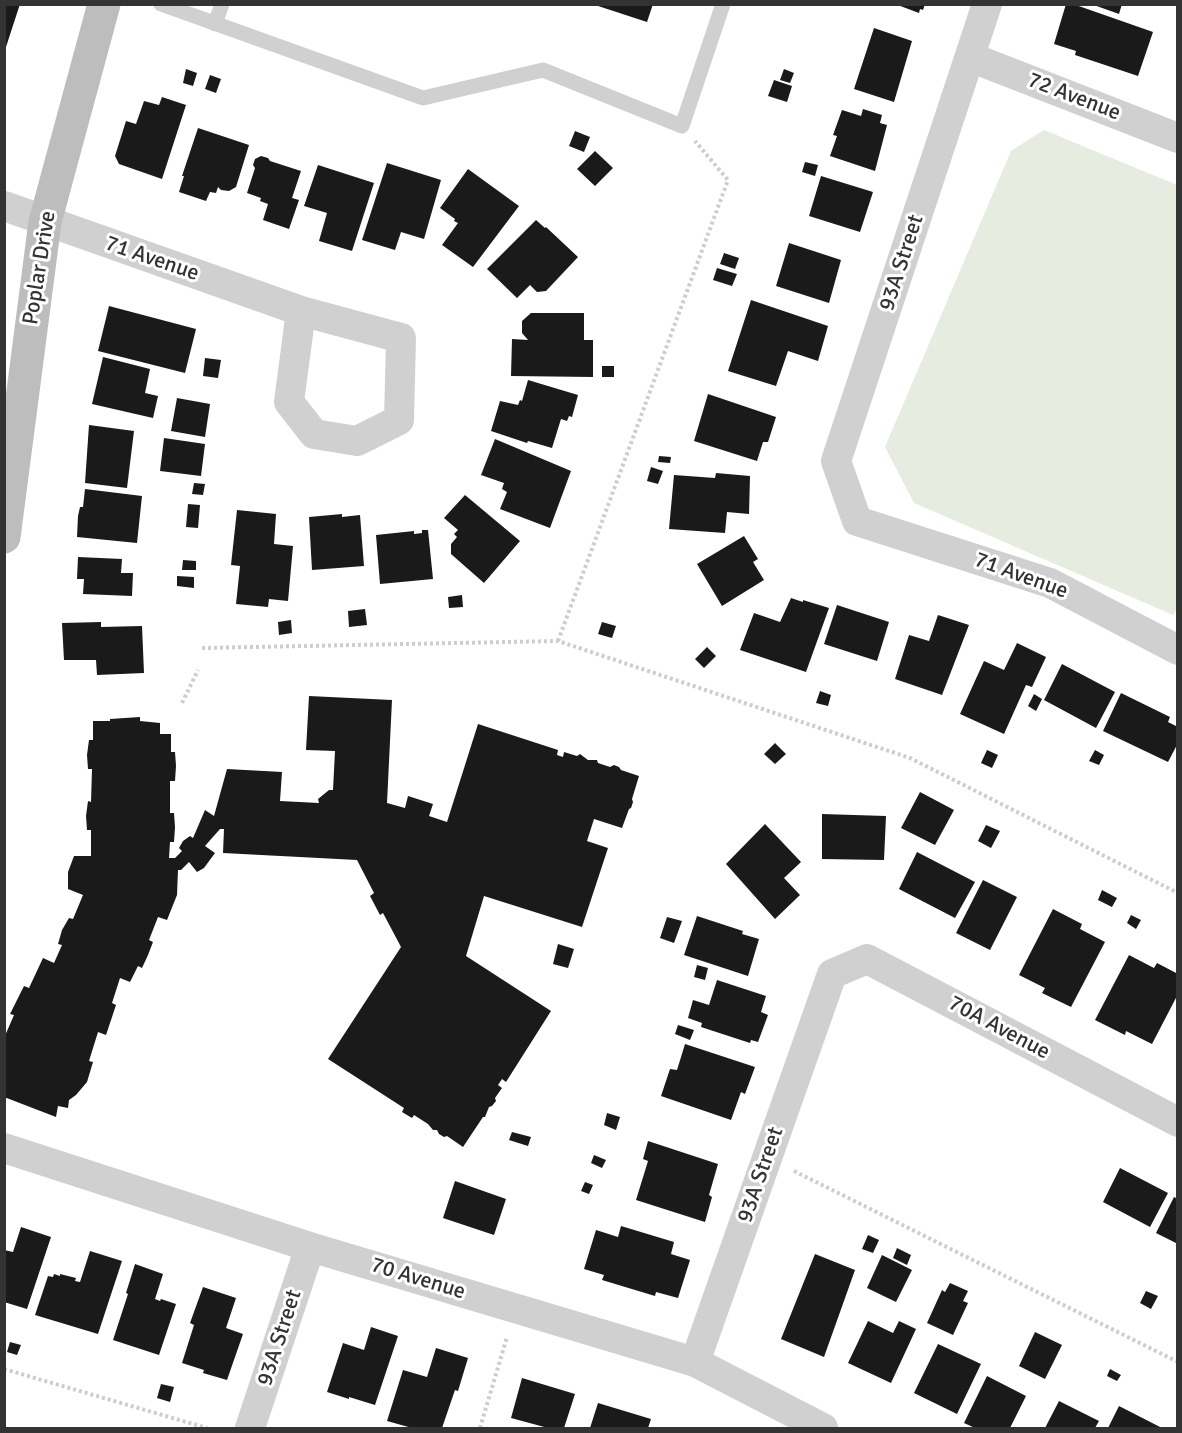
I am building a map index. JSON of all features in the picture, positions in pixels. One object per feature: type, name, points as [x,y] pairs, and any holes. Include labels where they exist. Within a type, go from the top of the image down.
[{"type":"street","name":"Poplar Drive","points":[[4,537],[45,222],[104,4]]},
{"type":"street","name":"93A Street","points":[[857,521],[836,461],[987,4]]},
{"type":"street","name":"72 Avenue","points":[[970,57],[1178,138]]},
{"type":"street","name":"71 Avenue","points":[[4,206],[301,311],[401,338],[399,420],[357,441],[314,434],[289,402],[301,311]]},
{"type":"street","name":"71 Avenue","points":[[857,521],[1050,583],[1178,650]]},
{"type":"street","name":"70A Avenue","points":[[826,989],[832,974],[867,959],[1178,1122]]},
{"type":"street","name":"93A Street","points":[[695,1362],[826,989]]},
{"type":"street","name":"70 Avenue","points":[[4,1148],[310,1247],[695,1362],[823,1428]]},
{"type":"street","name":"93A Street","points":[[250,1428],[310,1247]]},
{"type":"lane","points":[[161,4],[423,98],[543,70],[682,126],[723,4]]},
{"type":"lane","points":[[215,24],[222,4]]},
{"type":"path","points":[[558,640],[728,180],[682,126]]},
{"type":"path","points":[[202,648],[558,640],[910,758],[1178,892]]},
{"type":"path","points":[[182,703],[198,670]]},
{"type":"path","points":[[767,1157],[1178,1362]]},
{"type":"path","points":[[480,1428],[516,1308]]},
{"type":"path","points":[[4,1369],[207,1428]]},
{"type":"shaded area","points":[[1044,130],[1177,185],[1178,607],[1173,615],[914,503],[885,447],[1011,151]]},
{"type":"building","points":[[4,4],[20,4],[5,50],[4,50]]},
{"type":"building","points":[[592,4],[653,4],[647,22]]},
{"type":"building","points":[[895,4],[925,4],[919,13]]},
{"type":"building","points":[[1066,4],[1073,4],[1153,32],[1138,76],[1075,55],[1076,51],[1054,44]]},
{"type":"building","points":[[1091,4],[1122,4],[1119,14]]},
{"type":"building","points":[[874,28],[912,41],[894,102],[854,89]]},
{"type":"building","points":[[186,69],[197,73],[193,86],[183,83]]},
{"type":"building","points":[[784,69],[794,73],[790,83],[780,80]]},
{"type":"building","points":[[210,75],[221,79],[216,93],[205,89]]},
{"type":"building","points":[[774,80],[792,86],[787,102],[768,96]]},
{"type":"building","points":[[162,97],[186,105],[162,179],[119,164],[115,156],[126,121],[136,124],[144,101],[159,105]]},
{"type":"building","points":[[863,109],[882,115],[880,123],[887,125],[875,171],[830,156],[837,136],[833,135],[842,110],[861,116]]},
{"type":"building","points":[[198,128],[249,145],[236,187],[229,191],[218,187],[216,193],[210,192],[206,201],[179,192]]},
{"type":"building","points":[[575,131],[590,137],[584,152],[569,146]]},
{"type":"building","points":[[595,151],[613,168],[595,186],[577,169]]},
{"type":"building","points":[[261,156],[301,171],[292,198],[299,200],[289,229],[263,220],[268,204],[260,201],[261,198],[247,193],[255,168],[253,165],[255,159]]},
{"type":"building","points":[[805,162],[818,165],[815,176],[802,172]]},
{"type":"building","points":[[387,163],[441,180],[424,239],[401,232],[395,250],[362,240]]},
{"type":"building","points":[[318,165],[374,183],[352,251],[319,241],[327,213],[304,206]]},
{"type":"building","points":[[468,169],[519,206],[473,267],[442,245],[458,223],[440,208]]},
{"type":"building","points":[[821,176],[873,192],[860,232],[809,216]]},
{"type":"building","points":[[536,220],[578,257],[546,291],[537,292],[530,285],[517,298],[487,269]]},
{"type":"building","points":[[789,243],[841,260],[829,303],[776,286]]},
{"type":"building","points":[[724,253],[739,258],[735,269],[720,264]]},
{"type":"building","points":[[717,268],[737,274],[732,286],[713,280]]},
{"type":"building","points":[[751,300],[828,326],[818,361],[788,351],[776,386],[728,371]]},
{"type":"building","points":[[109,306],[196,329],[185,373],[98,351]]},
{"type":"building","points":[[531,313],[584,313],[584,340],[593,340],[593,377],[511,376],[512,339],[528,340],[522,333],[522,321]]},
{"type":"building","points":[[103,357],[150,369],[145,393],[158,396],[153,418],[92,404]]},
{"type":"building","points":[[205,358],[221,360],[218,378],[203,376]]},
{"type":"building","points":[[602,366],[614,366],[614,377],[602,377]]},
{"type":"building","points":[[528,380],[578,395],[572,417],[569,416],[567,421],[561,419],[552,448],[528,441],[527,443],[491,431],[500,401],[518,405],[520,400],[522,401]]},
{"type":"building","points":[[708,394],[776,417],[768,442],[763,442],[757,461],[694,441]]},
{"type":"building","points":[[177,398],[210,404],[205,437],[171,431]]},
{"type":"building","points":[[89,425],[134,431],[127,488],[85,483]]},
{"type":"building","points":[[164,438],[205,444],[201,476],[160,471]]},
{"type":"building","points":[[495,439],[571,471],[550,528],[500,509],[507,492],[502,489],[504,483],[481,475]]},
{"type":"building","points":[[659,456],[671,457],[670,463],[658,462]]},
{"type":"building","points":[[651,467],[663,471],[658,484],[647,481]]},
{"type":"building","points":[[716,473],[750,476],[749,514],[727,512],[725,533],[669,529],[674,475],[715,478]]},
{"type":"building","points":[[194,483],[205,484],[203,495],[192,494]]},
{"type":"building","points":[[85,489],[142,496],[137,543],[77,537],[78,516],[80,507],[83,507]]},
{"type":"building","points":[[465,495],[520,541],[484,583],[451,554],[451,544],[457,537],[454,534],[458,530],[444,518]]},
{"type":"building","points":[[188,504],[200,505],[198,528],[186,527]]},
{"type":"building","points":[[237,510],[276,514],[274,544],[293,546],[288,601],[269,599],[268,607],[236,604],[240,566],[231,565]]},
{"type":"building","points":[[342,514],[342,517],[360,515],[364,566],[312,570],[309,517]]},
{"type":"building","points":[[422,530],[428,530],[433,579],[380,584],[376,535],[414,531],[414,534],[422,533]]},
{"type":"building","points":[[744,536],[758,559],[753,562],[764,580],[722,606],[697,564]]},
{"type":"building","points":[[78,557],[122,559],[121,573],[133,573],[132,596],[83,594],[84,579],[77,579]]},
{"type":"building","points":[[183,560],[196,561],[196,570],[182,570]]},
{"type":"building","points":[[177,576],[194,577],[194,588],[177,586]]},
{"type":"building","points":[[462,595],[463,607],[449,608],[448,597]]},
{"type":"building","points":[[791,598],[829,608],[806,672],[740,650],[754,613],[780,622]]},
{"type":"building","points":[[837,605],[889,622],[877,661],[824,644]]},
{"type":"building","points":[[365,609],[367,625],[349,627],[348,611]]},
{"type":"building","points":[[938,615],[969,625],[942,695],[895,679],[909,635],[929,641]]},
{"type":"building","points":[[291,620],[292,633],[279,635],[278,622]]},
{"type":"building","points":[[101,622],[101,627],[142,626],[144,673],[97,675],[96,660],[64,660],[62,623]]},
{"type":"building","points":[[602,622],[616,626],[612,638],[598,634]]},
{"type":"building","points":[[1017,643],[1046,657],[1032,687],[1026,685],[1004,734],[960,714],[984,661],[1004,670]]},
{"type":"building","points":[[707,647],[716,656],[704,668],[695,659]]},
{"type":"building","points":[[1062,664],[1115,692],[1096,728],[1044,700]]},
{"type":"building","points":[[820,691],[831,695],[828,706],[816,703]]},
{"type":"building","points":[[1121,693],[1170,717],[1168,722],[1178,727],[1178,743],[1168,762],[1103,731]]},
{"type":"building","points":[[1034,694],[1042,699],[1036,711],[1028,706]]},
{"type":"building","points":[[309,696],[392,700],[387,803],[405,808],[408,796],[433,804],[429,816],[447,822],[478,724],[558,750],[557,755],[563,757],[564,752],[577,756],[580,754],[588,760],[597,760],[598,763],[610,767],[614,765],[639,776],[633,802],[622,828],[594,819],[587,841],[608,848],[582,927],[484,896],[466,956],[551,1011],[506,1082],[502,1079],[498,1085],[502,1088],[495,1098],[496,1101],[489,1107],[485,1117],[463,1147],[447,1136],[439,1134],[437,1130],[433,1130],[414,1115],[412,1118],[402,1112],[404,1108],[328,1059],[401,947],[383,913],[380,915],[370,896],[374,893],[357,860],[223,853],[224,829],[220,829],[205,846],[215,853],[204,868],[197,872],[189,862],[178,870],[177,895],[167,920],[158,917],[149,940],[153,942],[142,968],[138,966],[130,982],[120,978],[112,1003],[116,1005],[106,1035],[98,1032],[89,1061],[93,1062],[87,1082],[69,1100],[68,1108],[58,1106],[56,1117],[4,1097],[4,1038],[14,1015],[10,1014],[24,986],[29,988],[43,958],[54,963],[62,945],[58,944],[62,930],[69,918],[73,919],[83,895],[68,889],[68,872],[74,856],[91,856],[91,830],[87,830],[86,816],[88,801],[91,802],[92,769],[88,769],[87,755],[89,740],[93,740],[93,721],[140,717],[140,721],[160,723],[160,734],[171,734],[171,752],[175,752],[176,766],[175,781],[170,781],[170,813],[174,813],[175,827],[174,842],[170,842],[169,858],[175,858],[182,851],[179,848],[183,841],[190,836],[193,838],[205,810],[214,816],[227,769],[282,772],[280,801],[319,803],[318,799],[329,790],[333,790],[335,751],[306,750]]},
{"type":"building","points":[[775,743],[786,754],[775,764],[764,754]]},
{"type":"building","points":[[987,750],[998,755],[992,768],[981,763]]},
{"type":"building","points":[[1095,750],[1104,755],[1099,765],[1089,761]]},
{"type":"building","points":[[920,792],[954,810],[935,845],[901,828]]},
{"type":"building","points":[[822,814],[886,816],[884,860],[822,859]]},
{"type":"building","points":[[765,824],[801,862],[784,878],[800,895],[775,919],[726,864]]},
{"type":"building","points":[[986,825],[1000,831],[991,848],[978,841]]},
{"type":"building","points":[[917,852],[975,882],[955,918],[899,889]]},
{"type":"building","points":[[983,880],[1017,897],[990,950],[956,933]]},
{"type":"building","points":[[1102,890],[1117,898],[1112,907],[1098,900]]},
{"type":"building","points":[[1053,909],[1082,924],[1080,929],[1105,942],[1071,1007],[1042,993],[1045,988],[1019,975]]},
{"type":"building","points":[[1131,915],[1141,920],[1136,929],[1127,923]]},
{"type":"building","points":[[697,916],[743,931],[742,934],[759,939],[748,976],[684,955]]},
{"type":"building","points":[[667,917],[682,921],[674,943],[660,938]]},
{"type":"building","points":[[558,944],[574,949],[568,968],[553,964]]},
{"type":"building","points":[[1129,955],[1154,968],[1157,963],[1178,974],[1178,994],[1152,1044],[1126,1031],[1125,1035],[1095,1020]]},
{"type":"building","points":[[697,965],[708,968],[705,980],[694,977]]},
{"type":"building","points":[[717,980],[766,996],[761,1012],[768,1015],[758,1042],[751,1040],[750,1043],[701,1027],[702,1023],[688,1018],[693,1000],[709,1005]]},
{"type":"building","points":[[678,1025],[694,1030],[690,1040],[675,1034]]},
{"type":"building","points":[[685,1044],[755,1067],[745,1094],[741,1092],[731,1120],[661,1096],[670,1069],[677,1070]]},
{"type":"building","points":[[607,1113],[620,1117],[616,1130],[604,1125]]},
{"type":"building","points":[[512,1132],[531,1137],[528,1146],[509,1140]]},
{"type":"building","points":[[648,1141],[718,1164],[709,1195],[712,1197],[705,1222],[636,1200],[648,1161],[643,1159]]},
{"type":"building","points":[[594,1155],[606,1160],[602,1168],[591,1163]]},
{"type":"building","points":[[1120,1168],[1168,1193],[1150,1227],[1103,1202]]},
{"type":"building","points":[[455,1181],[506,1199],[494,1235],[443,1218]]},
{"type":"building","points":[[585,1182],[593,1185],[589,1194],[581,1191]]},
{"type":"building","points":[[1174,1197],[1178,1199],[1178,1244],[1156,1233]]},
{"type":"building","points":[[621,1226],[674,1242],[671,1254],[690,1260],[678,1298],[656,1292],[655,1296],[602,1280],[604,1275],[584,1269],[596,1230],[618,1237]]},
{"type":"building","points":[[21,1227],[51,1237],[27,1309],[4,1302],[4,1250],[13,1252]]},
{"type":"building","points":[[868,1235],[879,1240],[873,1253],[862,1249]]},
{"type":"building","points":[[897,1248],[911,1255],[907,1265],[893,1258]]},
{"type":"building","points":[[90,1251],[122,1261],[98,1334],[35,1315],[48,1276],[53,1277],[54,1274],[60,1276],[60,1274],[76,1278],[75,1281],[80,1282]]},
{"type":"building","points":[[815,1254],[855,1270],[824,1357],[781,1339]]},
{"type":"building","points":[[882,1255],[912,1270],[896,1302],[867,1288]]},
{"type":"building","points":[[135,1264],[163,1274],[155,1299],[176,1304],[159,1355],[113,1340]]},
{"type":"building","points":[[950,1283],[968,1291],[963,1301],[968,1303],[953,1335],[927,1323],[942,1290],[945,1292]]},
{"type":"building","points":[[203,1287],[236,1298],[226,1328],[243,1334],[227,1380],[203,1373],[204,1370],[182,1363],[194,1325],[190,1323]]},
{"type":"building","points":[[1146,1291],[1158,1296],[1151,1309],[1140,1303]]},
{"type":"building","points":[[868,1321],[893,1333],[899,1321],[916,1329],[891,1383],[848,1363]]},
{"type":"building","points":[[371,1327],[398,1336],[375,1405],[327,1392],[343,1343],[364,1350]]},
{"type":"building","points":[[1035,1332],[1062,1345],[1045,1379],[1019,1366]]},
{"type":"building","points":[[10,1342],[21,1345],[17,1355],[7,1352]]},
{"type":"building","points":[[938,1344],[981,1364],[957,1414],[914,1393]]},
{"type":"building","points":[[436,1348],[468,1358],[458,1391],[455,1390],[442,1428],[412,1428],[387,1421],[403,1370],[427,1377]]},
{"type":"building","points":[[1110,1369],[1121,1375],[1117,1381],[1107,1376]]},
{"type":"building","points":[[987,1376],[1026,1396],[1010,1428],[975,1428],[964,1423]]},
{"type":"building","points":[[522,1378],[575,1394],[564,1428],[548,1428],[511,1418]]},
{"type":"building","points":[[161,1384],[174,1387],[170,1402],[157,1398]]},
{"type":"building","points":[[1059,1401],[1099,1421],[1095,1428],[1045,1428]]},
{"type":"building","points":[[598,1403],[651,1419],[648,1428],[590,1428]]},
{"type":"building","points":[[1119,1406],[1162,1428],[1108,1428]]}]
